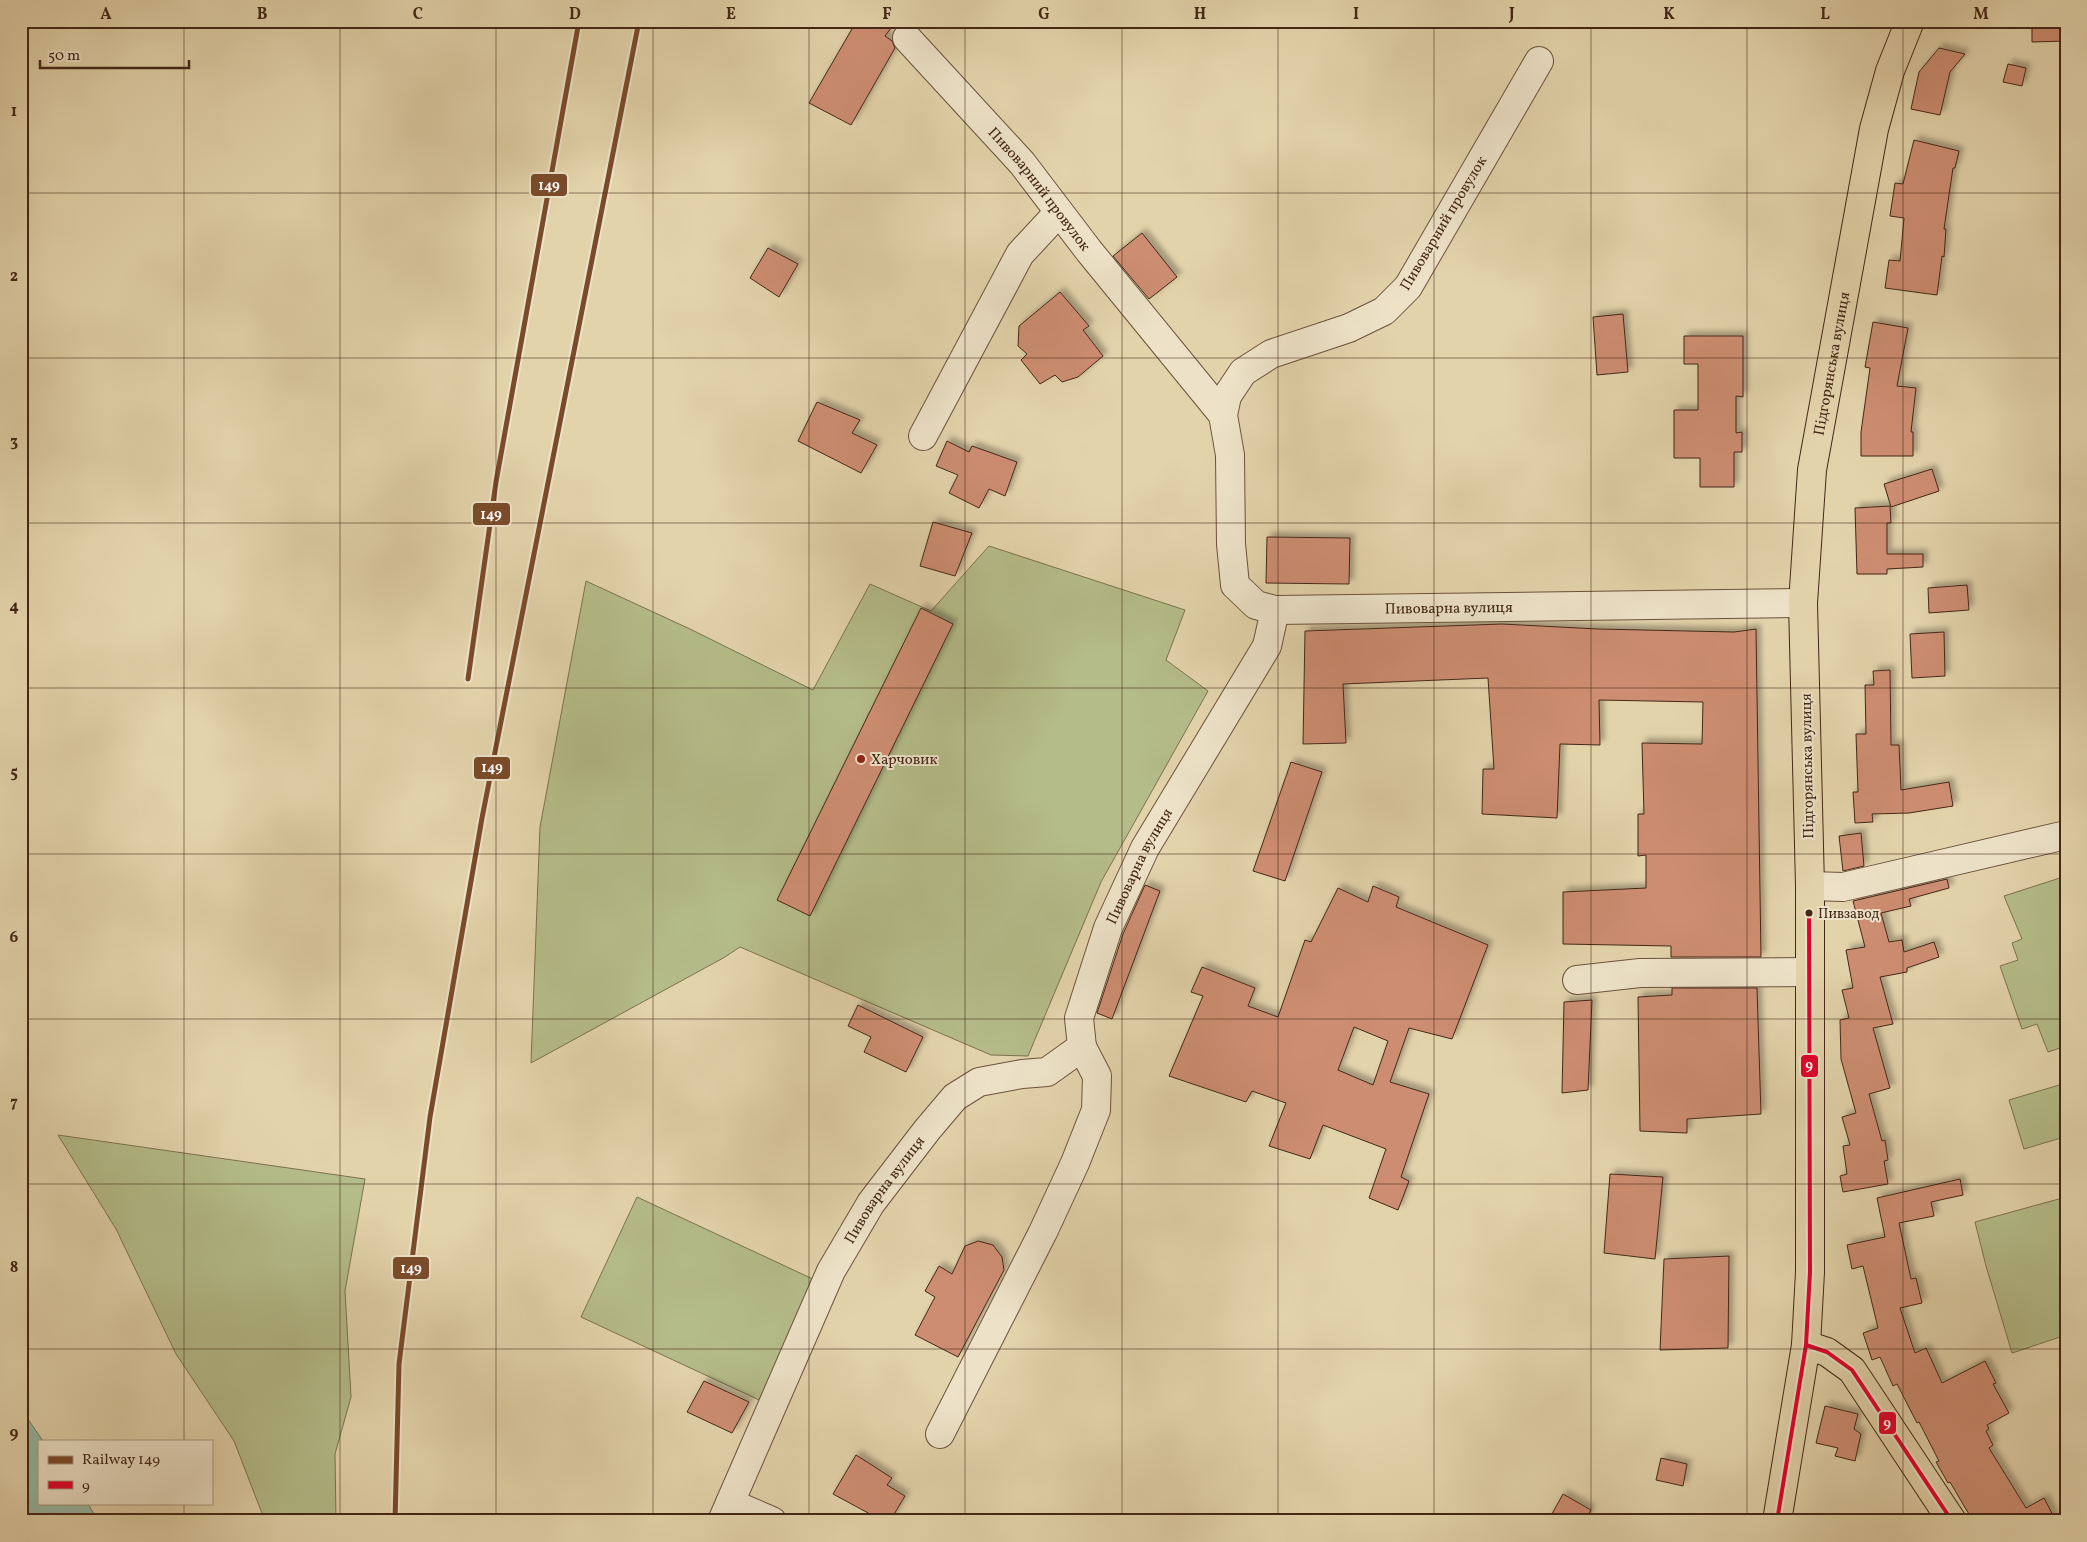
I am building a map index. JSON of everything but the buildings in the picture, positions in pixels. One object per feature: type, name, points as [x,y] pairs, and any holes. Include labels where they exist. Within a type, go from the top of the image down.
[{"type":"main road","name":"Підгорянська вулиця","points":[[1777,1521],[1806,1345],[1810,1272],[1810,886],[1803,603],[1812,470],[1874,129],[1890,71],[1910,21]]},
{"type":"main road","points":[[1806,1345],[1828,1352],[1852,1370],[1952,1521]]},
{"type":"street","name":"Пивоварний провулок","points":[[907,38],[1022,163],[1089,251],[1223,415]]},
{"type":"street","name":"Пивоварний провулок","points":[[1275,610],[1256,605],[1235,585],[1230,455],[1223,415],[1227,396],[1243,372],[1271,354],[1349,328],[1384,311],[1408,287],[1539,61]]},
{"type":"street","points":[[923,436],[1020,254],[1059,212]]},
{"type":"street","name":"Пивоварна вулиця","points":[[726,1512],[831,1271],[871,1203],[955,1097],[979,1082],[1022,1074],[1047,1072],[1082,1048],[1079,1018],[1108,928],[1145,848],[1267,646],[1275,610],[1803,603]]},
{"type":"street","points":[[1810,886],[1843,887],[2066,835]]},
{"type":"street","points":[[1577,980],[1640,973],[1810,972]]},
{"type":"street","points":[[940,1434],[1043,1232],[1075,1163],[1096,1110],[1097,1076],[1082,1048]]},
{"type":"street","points":[[726,1512],[772,1521]]},
{"type":"shaded area","name":"Харчовик","points":[[989,546],[1185,610],[1166,660],[1208,691],[1101,882],[1028,1056],[991,1055],[740,947],[531,1063],[540,827],[586,581],[690,629],[813,690],[870,584],[931,611]]},
{"type":"shaded area","points":[[2066,876],[2066,1046],[2048,1052],[2037,1024],[2022,1029],[2000,966],[2018,960],[2012,943],[2022,939],[2004,896]]},
{"type":"shaded area","points":[[2066,1083],[2066,1158],[2061,1138],[2024,1149],[2009,1100]]},
{"type":"shaded area","points":[[58,1135],[365,1179],[345,1291],[351,1397],[335,1454],[336,1521],[265,1521],[234,1441],[176,1354],[116,1229]]},
{"type":"shaded area","points":[[637,1197],[815,1280],[759,1400],[581,1317]]},
{"type":"shaded area","points":[[2066,1197],[2066,1335],[2012,1353],[1975,1222]]},
{"type":"shaded area","points":[[21,1409],[42,1440],[38,1440],[38,1504],[88,1504],[99,1521],[21,1521]]},
{"type":"rail line","name":"149","points":[[468,679],[496,482],[579,21]]},
{"type":"rail line","name":"149","points":[[395,1521],[399,1364],[430,1117],[482,818],[639,21]]},
{"type":"transit line","name":"9","points":[[1777,1521],[1806,1345],[1810,1272],[1809,913]]},
{"type":"transit line","name":"9","points":[[1806,1345],[1827,1352],[1852,1370],[1952,1521]]},
{"type":"place","name":"Харчовик","points":[[861,759]]},
{"type":"place","name":"Пивзавод","points":[[1809,913]]}]
